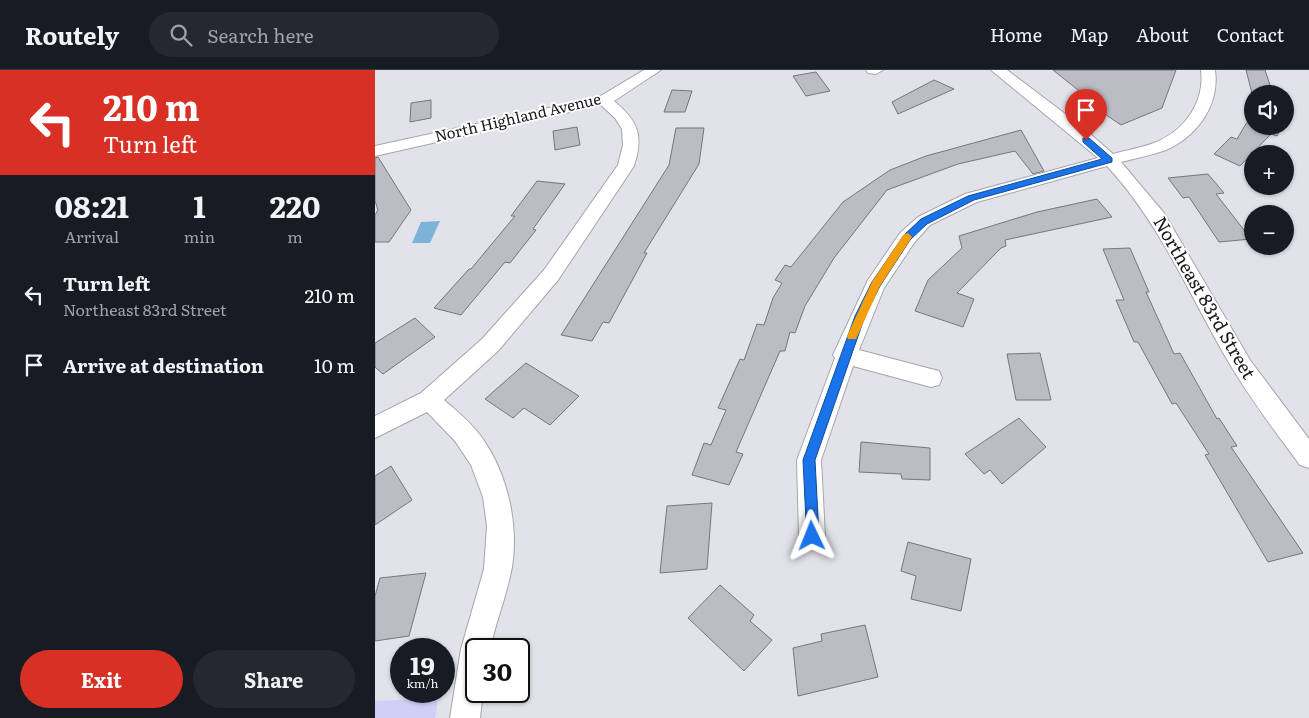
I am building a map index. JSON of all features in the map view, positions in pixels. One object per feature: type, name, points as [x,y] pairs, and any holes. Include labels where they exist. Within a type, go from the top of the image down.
[{"type":"street","name":"North Highland Avenue","points":[[375,151],[553,113],[604,100],[655,70]]},
{"type":"street","name":"Northeast 83rd Street","points":[[997,70],[1109,160],[1141,195],[1186,261],[1242,366],[1309,458]]},
{"type":"street","points":[[812,536],[809,460],[844,355],[875,285],[907,238],[924,221],[971,198],[1161,146],[1187,130],[1197,119],[1207,99],[1207,70]]},
{"type":"street","points":[[375,428],[429,400],[490,345],[551,275],[626,166],[633,148],[631,131],[625,119],[604,100]]},
{"type":"street","points":[[844,355],[931,378]]},
{"type":"street","points":[[429,400],[464,434],[480,456],[491,482],[499,513],[499,567],[478,639],[467,695],[465,718]]},
{"type":"shaded area","points":[[390,700],[390,703],[437,703],[435,718],[375,718],[375,701]]},
{"type":"water","points":[[440,221],[430,243],[412,243],[421,222]]},
{"type":"building","points":[[1053,70],[1176,70],[1162,108],[1121,125],[1099,110],[1102,109]]},
{"type":"building","points":[[1246,70],[1265,70],[1270,85],[1250,85]]},
{"type":"building","points":[[816,72],[830,91],[806,96],[793,76]]},
{"type":"building","points":[[934,80],[954,89],[898,114],[892,102]]},
{"type":"building","points":[[672,90],[692,91],[685,112],[664,112]]},
{"type":"building","points":[[431,100],[431,118],[410,122],[411,103]]},
{"type":"building","points":[[577,127],[580,145],[555,150],[553,131]]},
{"type":"building","points":[[1244,127],[1244,135],[1270,135],[1260,145],[1244,145],[1244,162],[1240,166],[1214,154],[1231,137],[1237,139]]},
{"type":"building","points":[[676,128],[704,128],[699,164],[644,253],[647,253],[609,323],[603,322],[592,341],[561,335],[669,165]]},
{"type":"building","points":[[1021,130],[1044,171],[1033,174],[1015,151],[958,164],[887,190],[834,258],[805,306],[795,333],[790,332],[785,351],[780,351],[736,452],[743,454],[729,485],[692,475],[704,443],[711,445],[726,410],[718,408],[740,359],[744,360],[757,324],[764,325],[773,298],[782,283],[775,280],[785,265],[791,267],[843,202],[890,170],[926,156]]},
{"type":"building","points":[[378,157],[411,210],[389,242],[375,242],[375,215],[378,210],[375,201],[375,158]]},
{"type":"building","points":[[1208,174],[1224,193],[1216,194],[1244,230],[1244,240],[1219,242],[1189,197],[1183,198],[1168,178]]},
{"type":"building","points":[[537,181],[565,184],[533,229],[536,230],[510,263],[505,262],[461,315],[434,308],[471,269],[515,216],[511,216]]},
{"type":"building","points":[[1097,199],[1112,217],[1005,240],[1006,246],[1001,248],[957,293],[974,299],[963,327],[915,311],[928,280],[962,248],[959,236],[1037,212]]},
{"type":"building","points":[[1130,248],[1149,292],[1146,292],[1174,354],[1180,353],[1217,419],[1219,418],[1237,446],[1231,447],[1303,553],[1268,562],[1205,455],[1209,454],[1176,403],[1172,404],[1138,342],[1134,342],[1116,300],[1124,300],[1103,249]]},
{"type":"building","points":[[415,318],[435,337],[383,374],[375,367],[375,343]]},
{"type":"building","points":[[1040,353],[1051,400],[1016,400],[1007,354]]},
{"type":"building","points":[[526,363],[579,396],[550,425],[524,408],[513,418],[485,399]]},
{"type":"building","points":[[1019,418],[1046,447],[1002,484],[990,470],[984,474],[965,454]]},
{"type":"building","points":[[861,442],[930,448],[930,480],[902,479],[901,474],[859,472]]},
{"type":"building","points":[[391,466],[412,500],[375,525],[375,476]]},
{"type":"building","points":[[712,503],[707,569],[660,573],[667,506]]},
{"type":"building","points":[[908,542],[971,559],[961,611],[911,599],[916,576],[901,571]]},
{"type":"building","points":[[426,573],[409,636],[375,641],[375,596],[380,578]]},
{"type":"building","points":[[720,585],[754,615],[750,621],[772,640],[744,671],[688,618]]},
{"type":"building","points":[[865,625],[878,677],[798,696],[793,648],[822,641],[821,634]]},
{"type":"slow traffic","points":[[852,336],[875,285],[908,237]]},
{"type":"route","points":[[812,536],[809,460],[844,355],[860,316],[875,285],[907,238],[924,221],[971,198],[1109,160],[1086,140]]}]
